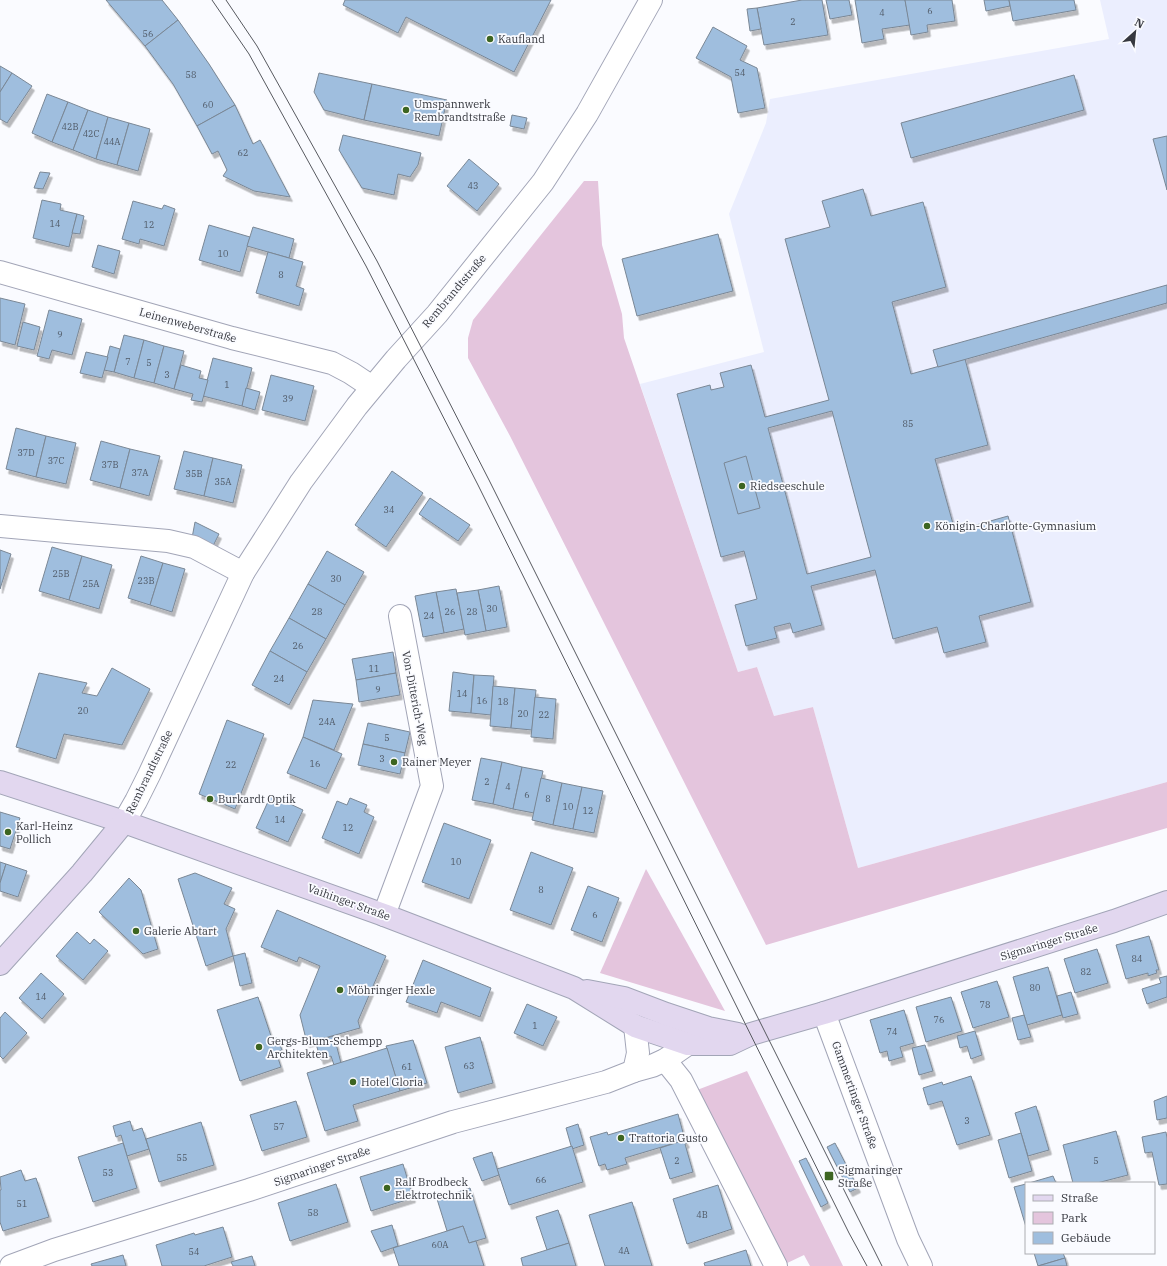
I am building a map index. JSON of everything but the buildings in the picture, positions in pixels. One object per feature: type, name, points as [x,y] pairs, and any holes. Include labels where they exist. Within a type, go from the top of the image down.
[{"type":"main road","name":"Vaihinger Straße","points":[[0,782],[124,822],[384,915],[574,988],[636,1026],[688,1044]]},
{"type":"main road","name":"Rembrandtstraße","points":[[0,964],[82,873],[124,822]]},
{"type":"main road","name":"Sigmaringer Straße","points":[[688,1044],[730,1044],[747,1035],[824,1013],[1114,921],[1167,902]]},
{"type":"main road","name":"Sigmaringer Straße","points":[[574,988],[624,998],[708,1028],[747,1035]]},
{"type":"street","name":"Rembrandtstraße","points":[[124,822],[149,775],[243,573],[301,482],[372,387],[437,314],[543,182],[587,114],[651,0]]},
{"type":"street","name":"Leinenweberstraße","points":[[0,272],[232,338],[332,363],[351,373],[372,387]]},
{"type":"street","points":[[0,526],[168,541],[194,547],[243,573]]},
{"type":"street","name":"Von-Ditterich-Weg","points":[[384,915],[432,786],[400,616]]},
{"type":"street","name":"Gammertinger Straße","points":[[824,1013],[908,1239],[921,1266]]},
{"type":"street","points":[[634,1071],[638,1053],[636,1026]]},
{"type":"street","name":"Sigmaringer Straße","points":[[11,1266],[54,1250],[249,1190],[453,1122],[606,1082],[665,1060],[688,1044]]},
{"type":"street","points":[[665,1060],[681,1080],[776,1266]]},
{"type":"shaded area","name":"Königin-Charlotte-Gymnasium","points":[[1100,0],[1167,0],[1167,782],[858,868],[813,707],[774,716],[757,667],[738,672],[640,384],[764,352],[729,214],[766,123],[770,99],[1109,39]]},
{"type":"green space","points":[[584,181],[598,181],[602,245],[622,314],[624,338],[738,672],[757,667],[774,716],[813,707],[858,868],[1167,782],[1167,828],[766,945],[510,436],[468,358],[468,338],[473,320]]},
{"type":"green space","points":[[646,869],[725,1011],[600,973]]},
{"type":"green space","points":[[747,1071],[843,1266],[810,1266],[804,1255],[783,1265],[697,1090]]},
{"type":"tram line","points":[[212,0],[249,54],[366,266],[478,485],[849,1233],[867,1266]]},
{"type":"tram line","points":[[226,0],[257,46],[377,261],[489,480],[882,1266]]},
{"type":"place","name":"Kaufland","points":[[490,39]]},
{"type":"place","name":"Umspannwerk Rembrandtstraße","points":[[406,110]]},
{"type":"place","name":"Riedseeschule","points":[[742,486]]},
{"type":"place","name":"Königin-Charlotte-Gymnasium","points":[[927,526]]},
{"type":"place","name":"Rainer Meyer","points":[[394,762]]},
{"type":"place","name":"Burkardt Optik","points":[[210,799]]},
{"type":"place","name":"Karl-Heinz Pollich","points":[[8,832]]},
{"type":"place","name":"Galerie Abtart","points":[[136,931]]},
{"type":"place","name":"Möhringer Hexle","points":[[340,990]]},
{"type":"place","name":"Gergs-Blum-Schempp Architekten","points":[[259,1047]]},
{"type":"place","name":"Hotel Gloria","points":[[353,1082]]},
{"type":"place","name":"Trattoria Gusto","points":[[621,1138]]},
{"type":"place","name":"Sigmaringer Straße","points":[[829,1176]]},
{"type":"place","name":"Ralf Brodbeck Elektrotechnik","points":[[387,1188]]}]
